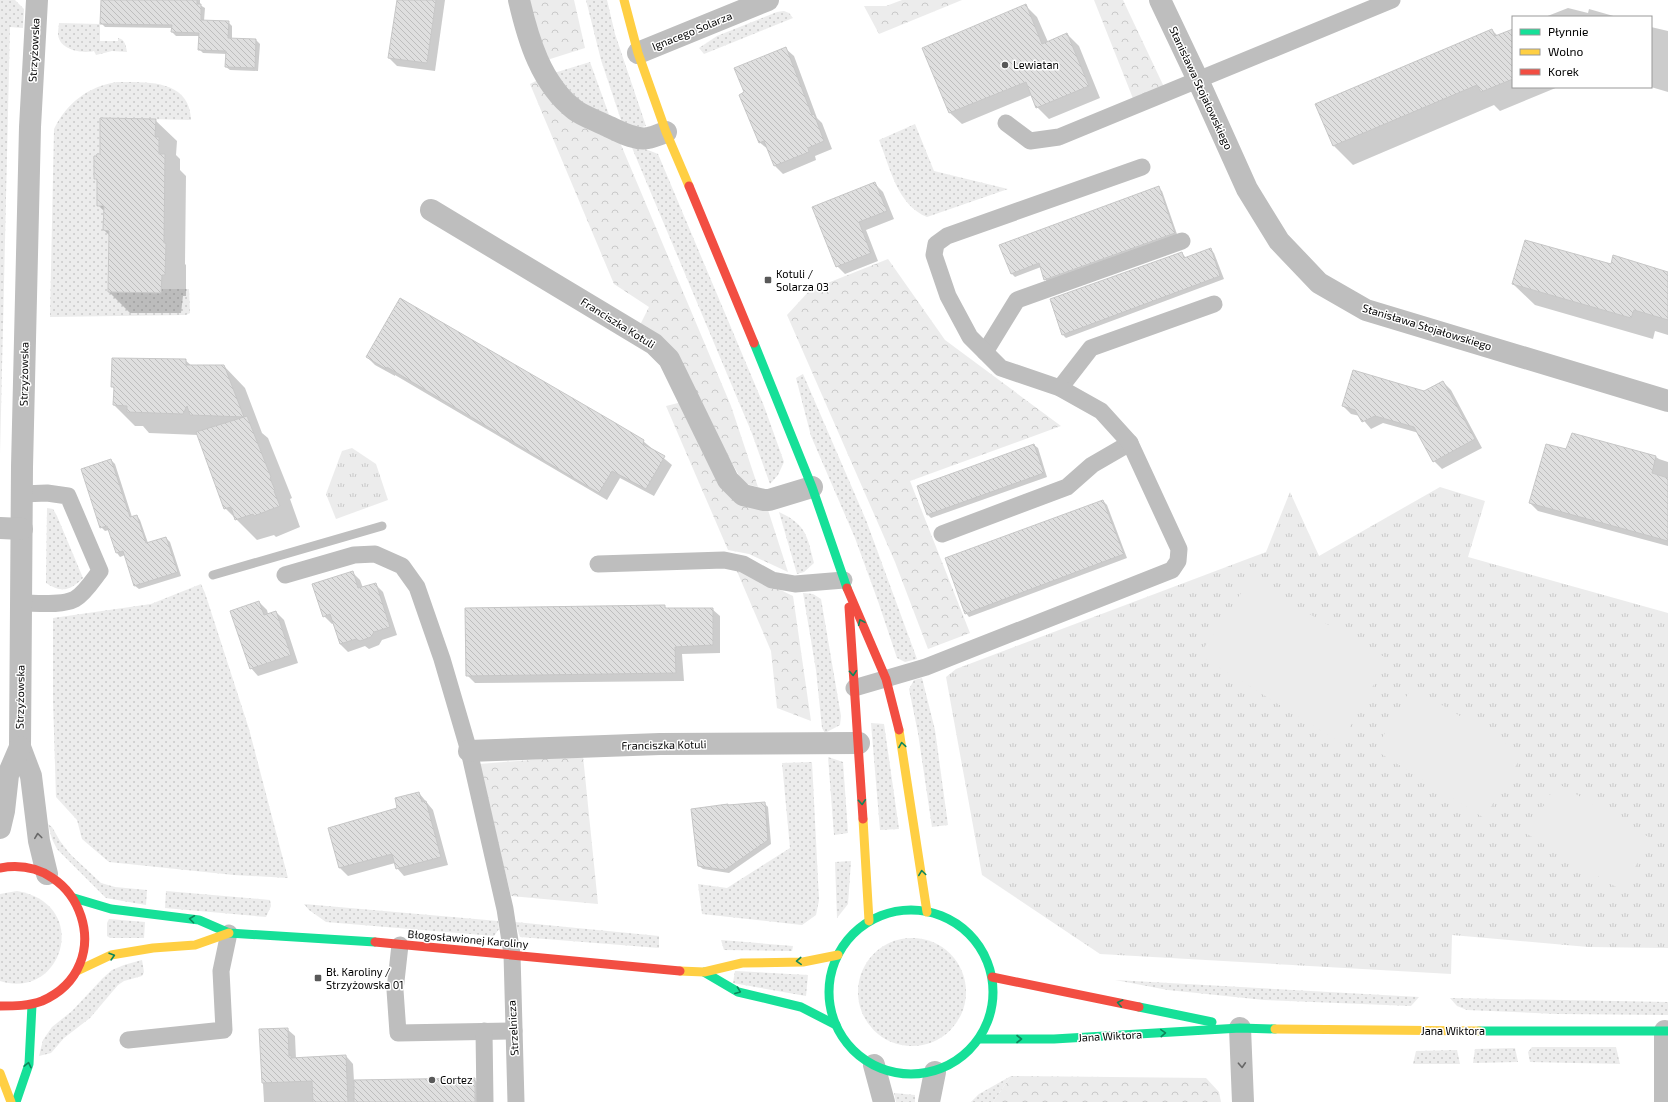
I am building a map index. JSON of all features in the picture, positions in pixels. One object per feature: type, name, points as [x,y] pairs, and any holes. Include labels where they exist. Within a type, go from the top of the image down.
[{"type":"street","name":"Strzyżowska","points":[[37,0],[30,127],[22,494],[20,747],[31,776],[39,842],[47,874]]},
{"type":"street","points":[[519,0],[542,71],[556,91],[575,110],[621,133],[633,136],[647,138],[666,132]]},
{"type":"street","points":[[624,0],[638,53],[666,132],[775,393],[812,487],[846,586],[886,679],[898,724],[927,912]]},
{"type":"street","name":"Ignacego Solarza","points":[[638,53],[768,0]]},
{"type":"street","name":"Stanisława Stojałowskiego","points":[[1160,0],[1247,189],[1279,241],[1319,283],[1366,310],[1668,401]]},
{"type":"street","name":"Franciszka Kotuli","points":[[431,210],[654,344],[669,359],[728,480],[742,495],[769,500],[812,487]]},
{"type":"street","points":[[0,528],[22,529]]},
{"type":"street","points":[[846,586],[858,743],[869,921]]},
{"type":"street","name":"Franciszka Kotuli","points":[[469,751],[660,744],[858,743]]},
{"type":"street","name":"Strzyżowska","points":[[0,828],[4,811],[8,775],[20,747]]},
{"type":"street","points":[[0,868],[30,868],[47,874],[62,884],[74,898],[82,915],[86,934],[84,953],[77,971],[65,986],[50,998],[32,1005],[16,1007],[0,1006]]},
{"type":"street","name":"Błogosławionej Karoliny","points":[[74,898],[111,909],[199,920],[229,933],[325,938],[704,972],[742,963],[803,962],[838,956]]},
{"type":"street","points":[[907,910],[927,912],[950,919],[970,933],[984,953],[992,977],[993,994],[987,1023],[980,1039],[954,1063],[935,1072],[903,1074],[874,1065],[852,1048],[836,1025],[831,1008],[830,990],[832,973],[844,945],[869,921],[887,913],[907,910]]},
{"type":"street","name":"Błogosławionej Karoliny","points":[[77,971],[111,955],[153,948],[196,945],[229,933]]},
{"type":"street","name":"Błogosławionej Karoliny","points":[[704,972],[738,992],[801,1007],[836,1025]]},
{"type":"street","name":"Jana Wiktora","points":[[992,977],[1240,1028]]},
{"type":"street","points":[[16,1102],[29,1064],[32,1005]]},
{"type":"street","points":[[1240,1028],[1243,1102]]},
{"type":"street","name":"Jana Wiktora","points":[[980,1039],[1054,1039],[1240,1028],[1435,1031],[1667,1031],[1665,1102]]},
{"type":"street","points":[[874,1065],[884,1102]]},
{"type":"street","points":[[929,1102],[935,1072]]},
{"type":"street","points":[[0,1073],[11,1102]]},
{"type":"lane","points":[[1006,123],[1030,141],[1059,137],[1392,0]]},
{"type":"lane","points":[[854,688],[926,667],[1172,570],[1178,561],[1179,549],[1130,443],[1101,411],[1060,388],[1001,368],[970,337],[948,296],[934,256],[936,244],[947,236],[1142,167]]},
{"type":"lane","points":[[985,352],[1017,300],[1182,241]]},
{"type":"lane","points":[[1060,388],[1091,348],[1214,304]]},
{"type":"lane","points":[[942,534],[1067,487],[1092,464],[1130,443]]},
{"type":"lane","points":[[21,603],[63,602],[75,599],[87,588],[100,571],[68,496],[47,493],[22,494]]},
{"type":"lane","name":"Strzelnicza","points":[[285,575],[354,555],[375,554],[402,566],[417,587],[442,659],[469,751],[505,909],[512,954],[516,1102]]},
{"type":"lane","points":[[598,564],[724,560],[743,564],[772,580],[796,584],[846,586]]},
{"type":"lane","points":[[128,1040],[224,1030],[222,970],[229,933]]},
{"type":"lane","points":[[400,945],[395,990],[398,1033],[514,1031]]},
{"type":"lane","points":[[484,1031],[485,1102]]},
{"type":"green space","points":[[0,0],[15,0],[24,9],[23,28],[10,27],[0,454]]},
{"type":"green space","points":[[528,0],[574,0],[585,48],[547,60]]},
{"type":"green space","points":[[586,0],[607,0],[615,34],[646,126],[623,126],[601,60]]},
{"type":"green space","points":[[902,0],[962,0],[879,34],[864,6],[886,6]]},
{"type":"green space","points":[[1094,0],[1123,0],[1164,87],[1134,101]]},
{"type":"green space","points":[[784,11],[789,13],[793,18],[704,54],[699,48],[717,36],[777,12]]},
{"type":"green space","points":[[59,23],[100,24],[100,41],[118,41],[118,38],[125,43],[127,52],[112,51],[96,55],[94,51],[83,52],[72,50],[66,47],[59,39]]},
{"type":"green space","points":[[590,62],[612,123],[587,109],[554,73]]},
{"type":"green space","points":[[538,80],[619,140],[731,406],[758,487],[743,483],[680,367],[640,325],[649,307],[614,284],[530,84]]},
{"type":"green space","points":[[117,82],[153,83],[175,90],[183,97],[189,107],[191,120],[100,118],[100,154],[94,156],[94,178],[97,179],[97,205],[104,206],[103,230],[109,231],[108,292],[160,293],[161,289],[189,289],[190,313],[186,315],[50,317],[54,129],[59,120],[72,104],[87,92],[106,84]]},
{"type":"green space","points":[[915,124],[934,171],[1008,189],[927,217],[917,211],[908,204],[896,184],[879,140]]},
{"type":"green space","points":[[630,143],[658,154],[764,406],[784,462],[778,475],[770,484],[751,431]]},
{"type":"green space","points":[[888,259],[945,340],[1061,426],[910,481],[970,633],[928,649],[895,562],[787,315],[810,290]]},
{"type":"green space","points":[[803,374],[866,520],[917,659],[905,662],[897,658],[855,538],[811,436],[796,378]]},
{"type":"green space","points":[[682,402],[722,487],[768,510],[788,572],[749,554],[728,550],[666,406]]},
{"type":"green space","points":[[352,448],[376,464],[388,500],[336,519],[326,494],[342,451]]},
{"type":"green space","points":[[1440,487],[1485,501],[1468,557],[1668,613],[1668,948],[1588,947],[1452,935],[1451,974],[1100,954],[982,875],[946,677],[956,669],[1266,552],[1290,492],[1319,556]]},
{"type":"green space","points":[[47,508],[53,509],[57,516],[83,578],[70,588],[56,588],[46,583]]},
{"type":"green space","points":[[779,512],[801,527],[810,545],[814,563],[804,572],[797,574]]},
{"type":"green space","points":[[736,569],[793,596],[811,721],[777,708],[771,651]]},
{"type":"green space","points":[[1250,580],[1388,659],[1341,743],[1199,655]]},
{"type":"green space","points":[[201,584],[249,729],[288,878],[234,875],[109,862],[82,839],[77,820],[56,797],[53,700],[53,618],[151,604]]},
{"type":"green space","points":[[803,593],[813,594],[821,599],[841,716],[840,725],[825,733],[822,728],[816,670]]},
{"type":"green space","points":[[922,678],[935,730],[948,825],[932,827],[918,733],[909,689],[914,680]]},
{"type":"green space","points":[[1412,687],[1523,754],[1484,818],[1375,750]]},
{"type":"green space","points":[[871,723],[884,724],[899,829],[880,830]]},
{"type":"green space","points":[[583,756],[598,904],[511,896],[479,764]]},
{"type":"green space","points":[[828,757],[843,762],[848,833],[834,835]]},
{"type":"green space","points":[[812,762],[819,900],[816,915],[802,925],[702,914],[698,884],[727,888],[790,848],[782,763]]},
{"type":"green space","points":[[1557,783],[1652,839],[1621,890],[1527,834]]},
{"type":"green space","points":[[48,824],[52,827],[70,854],[101,883],[115,887],[147,890],[146,905],[106,898],[57,849],[52,839]]},
{"type":"green space","points":[[851,861],[848,904],[837,918],[835,862]]},
{"type":"green space","points":[[17,891],[40,899],[55,913],[61,930],[60,948],[53,965],[40,977],[22,983],[0,981],[0,894]]},
{"type":"green space","points":[[166,891],[270,900],[271,906],[266,917],[165,908]]},
{"type":"green space","points":[[304,904],[498,921],[499,929],[494,936],[326,922],[309,910]]},
{"type":"green space","points":[[109,919],[145,922],[144,938],[110,938],[107,936],[107,923]]},
{"type":"green space","points":[[515,922],[659,936],[659,948],[520,937]]},
{"type":"green space","points":[[912,938],[933,942],[950,954],[962,971],[966,992],[962,1013],[950,1030],[933,1042],[912,1046],[891,1042],[874,1030],[862,1013],[858,992],[862,971],[874,954],[891,942]]},
{"type":"green space","points":[[721,940],[793,946],[792,951],[724,950]]},
{"type":"green space","points":[[142,960],[144,972],[142,976],[124,981],[118,985],[90,1018],[64,1038],[51,1053],[39,1056],[43,1040],[52,1027],[72,1011],[103,978],[112,970]]},
{"type":"green space","points":[[735,971],[808,975],[806,996],[733,983]]},
{"type":"green space","points":[[1115,980],[1419,997],[1411,1006],[1264,1000],[1168,990]]},
{"type":"green space","points":[[1450,998],[1668,1002],[1668,1015],[1557,1014],[1467,1010],[1457,1006]]},
{"type":"green space","points":[[1532,1047],[1616,1047],[1620,1064],[1530,1062],[1528,1052]]},
{"type":"green space","points":[[1515,1048],[1518,1062],[1473,1063],[1475,1049]]},
{"type":"green space","points":[[1457,1050],[1460,1064],[1413,1064],[1416,1051]]},
{"type":"green space","points":[[1011,1076],[993,1102],[971,1102],[979,1094]]},
{"type":"green space","points":[[1011,1076],[1206,1078],[1219,1092],[1221,1102],[993,1102]]},
{"type":"green space","points":[[894,1093],[915,1095],[915,1102],[896,1102]]},
{"type":"building","points":[[101,0],[197,0],[197,4],[201,4],[201,20],[229,21],[228,38],[256,39],[255,68],[225,67],[226,51],[198,50],[199,33],[171,32],[172,25],[100,24]]},
{"type":"building","points":[[397,0],[436,0],[427,63],[388,58]]},
{"type":"building","name":"Lewiatan","points":[[1026,4],[1042,44],[1067,33],[1089,86],[1036,108],[1026,82],[949,113],[922,48]]},
{"type":"building","points":[[1492,29],[1495,36],[1512,29],[1512,79],[1481,92],[1477,85],[1333,146],[1315,104]]},
{"type":"building","points":[[786,47],[812,115],[814,114],[824,141],[808,148],[809,152],[774,166],[764,141],[759,143],[739,95],[744,92],[734,68]]},
{"type":"building","points":[[100,118],[156,119],[155,137],[159,137],[159,154],[165,154],[164,243],[166,243],[165,275],[162,275],[161,293],[108,292],[109,231],[103,230],[104,206],[97,206],[97,179],[94,179],[94,156],[100,154]]},
{"type":"building","points":[[875,182],[887,211],[859,222],[871,253],[836,267],[812,207]]},
{"type":"building","points":[[1159,186],[1175,233],[1044,280],[1039,263],[1011,274],[999,245]]},
{"type":"building","points":[[1525,240],[1611,264],[1613,255],[1668,272],[1668,320],[1634,310],[1631,318],[1512,284]]},
{"type":"building","points":[[1211,248],[1220,276],[1062,335],[1050,299],[1182,252],[1184,258]]},
{"type":"building","points":[[400,298],[644,440],[643,444],[665,456],[646,489],[612,471],[599,493],[387,367],[386,369],[366,357]]},
{"type":"building","points":[[112,358],[186,359],[186,365],[224,365],[244,417],[190,415],[187,406],[183,414],[127,412],[127,406],[113,405],[114,387],[111,387]]},
{"type":"building","points":[[1353,370],[1424,391],[1443,381],[1475,439],[1433,462],[1414,427],[1375,416],[1362,422],[1355,410],[1342,406]]},
{"type":"building","points":[[247,416],[271,477],[274,491],[280,506],[254,516],[253,514],[235,520],[231,507],[224,509],[196,432]]},
{"type":"building","points":[[1572,433],[1656,456],[1652,473],[1668,478],[1668,541],[1529,503],[1546,444],[1566,449]]},
{"type":"building","points":[[1034,444],[1044,473],[927,515],[917,486]]},
{"type":"building","points":[[111,459],[130,517],[137,515],[146,543],[166,537],[178,572],[134,586],[123,551],[116,553],[107,526],[100,528],[81,469]]},
{"type":"building","points":[[1103,500],[1124,554],[965,614],[945,558]]},
{"type":"building","points":[[353,571],[358,588],[376,583],[390,627],[374,632],[371,637],[360,641],[356,639],[340,644],[330,614],[323,617],[312,584]]},
{"type":"building","points":[[259,601],[264,615],[276,611],[291,655],[250,669],[230,611]]},
{"type":"building","points":[[665,605],[665,608],[713,608],[713,645],[675,647],[676,673],[466,676],[465,608]]},
{"type":"building","points":[[419,792],[422,802],[426,801],[441,857],[396,869],[392,854],[339,868],[328,828],[397,808],[395,798]]},
{"type":"building","points":[[765,802],[768,840],[725,870],[698,866],[691,809],[728,804]]},
{"type":"building","points":[[288,1028],[289,1056],[291,1055],[291,1058],[346,1055],[348,1102],[313,1102],[312,1081],[262,1083],[259,1029]]},
{"type":"building","points":[[475,1078],[475,1102],[354,1102],[354,1080]]},
{"type":"waterway","points":[[213,575],[382,526]]},
{"type":"traffic: fast","points":[[754,343],[812,487],[847,588]]},
{"type":"traffic: fast","points":[[74,898],[111,909],[199,920],[229,933],[375,942]]},
{"type":"traffic: fast","points":[[911,910],[935,914],[956,924],[969,934],[979,947],[989,968],[993,992],[989,1016],[979,1037],[969,1050],[956,1060],[935,1070],[911,1074],[887,1070],[866,1060],[853,1050],[843,1037],[833,1016],[829,992],[833,968],[843,947],[853,934],[866,924],[887,914],[911,910]]},
{"type":"traffic: fast","points":[[704,972],[738,992],[801,1007],[836,1025]]},
{"type":"traffic: fast","points":[[16,1102],[29,1064],[32,1005]]},
{"type":"traffic: fast","points":[[1139,1007],[1212,1022]]},
{"type":"traffic: fast","points":[[980,1039],[1054,1039],[1240,1028],[1275,1029]]},
{"type":"traffic: fast","points":[[1479,1031],[1668,1031]]},
{"type":"traffic: slow","points":[[624,0],[638,53],[666,132],[689,186]]},
{"type":"traffic: slow","points":[[899,730],[927,912]]},
{"type":"traffic: slow","points":[[863,819],[869,921]]},
{"type":"traffic: slow","points":[[77,971],[111,955],[153,948],[195,945],[229,933]]},
{"type":"traffic: slow","points":[[680,971],[704,972],[742,963],[803,962],[838,955]]},
{"type":"traffic: slow","points":[[1275,1029],[1479,1031]]},
{"type":"traffic: slow","points":[[0,1073],[11,1102]]},
{"type":"traffic: jam","points":[[689,186],[754,343]]},
{"type":"traffic: jam","points":[[847,588],[886,679],[899,730]]},
{"type":"traffic: jam","points":[[849,607],[863,819]]},
{"type":"traffic: jam","points":[[0,868],[29,868],[52,878],[70,895],[81,916],[85,940],[80,964],[66,985],[37,1003],[0,1006]]},
{"type":"traffic: jam","points":[[375,942],[680,971]]},
{"type":"traffic: jam","points":[[992,977],[1139,1007]]},
{"type":"place","name":"Lewiatan","points":[[1005,65]]},
{"type":"place","name":"Kotuli / Solarza 03","points":[[768,280]]},
{"type":"place","name":"Bł. Karoliny / Strzyżowska 01","points":[[318,978]]},
{"type":"place","name":"Cortez","points":[[432,1080]]}]
